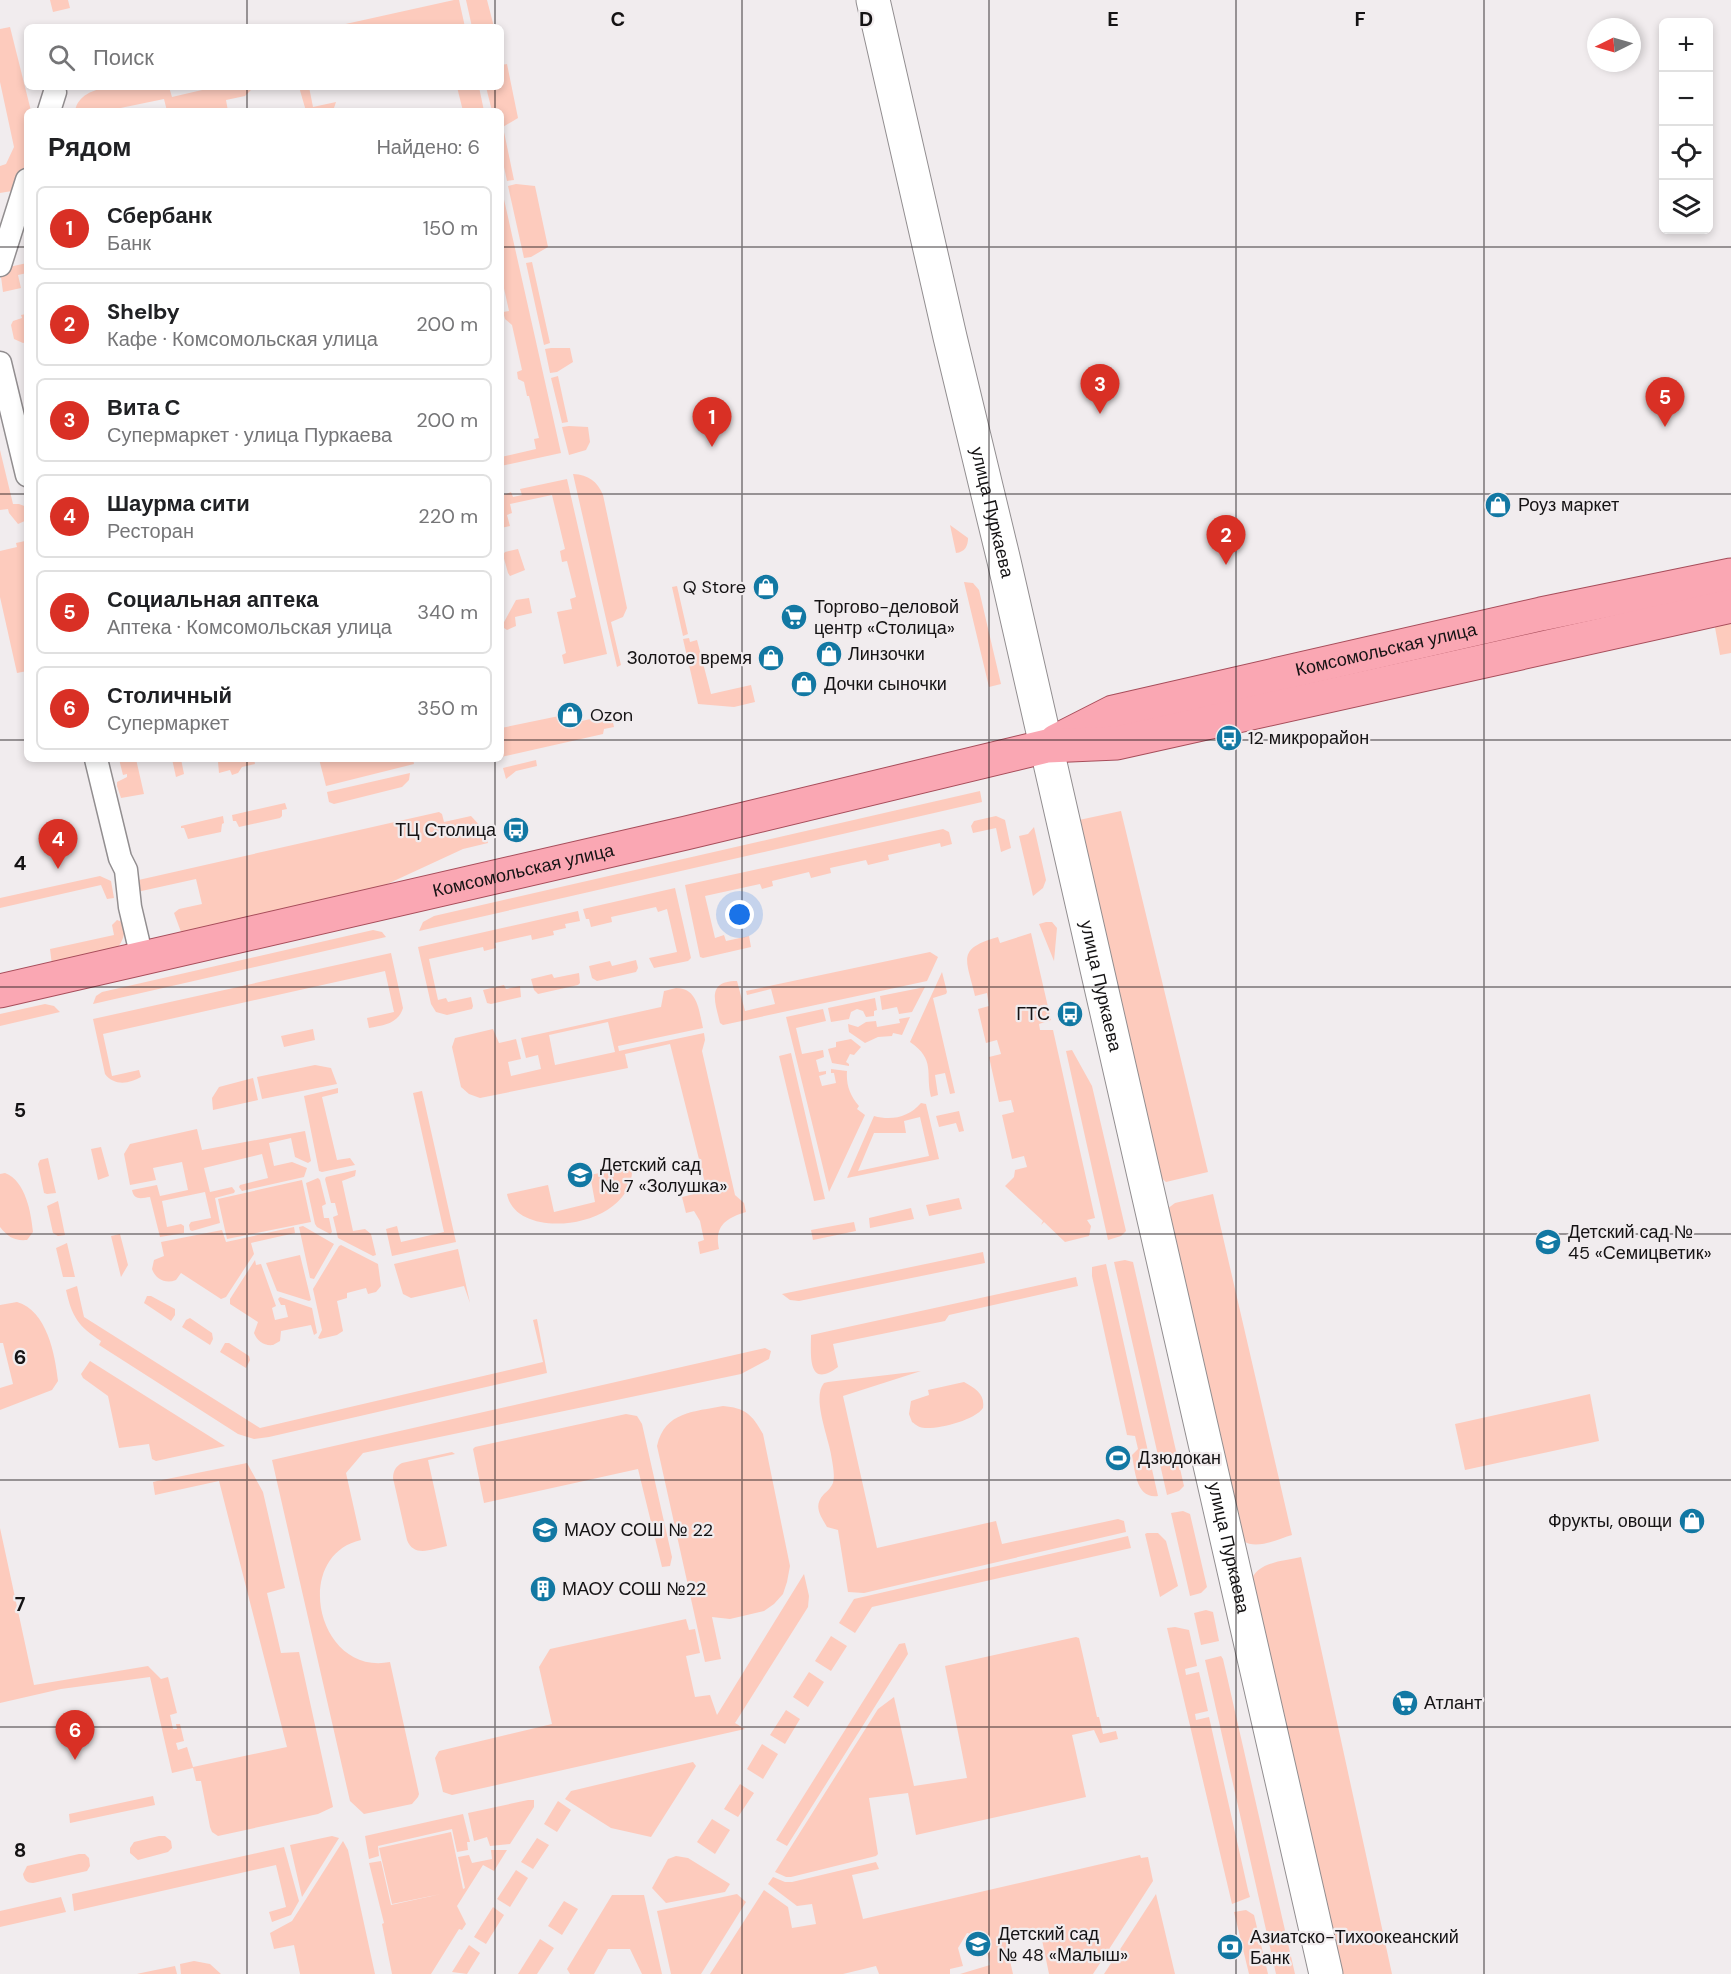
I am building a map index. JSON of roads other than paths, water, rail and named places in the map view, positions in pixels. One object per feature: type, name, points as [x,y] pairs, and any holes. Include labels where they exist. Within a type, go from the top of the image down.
[{"type":"main road","name":"улица Пуркаева","points":[[873,0],[1047,746],[1326,1974]]},
{"type":"main road","name":"Комсомольская улица","points":[[1047,746],[1113,712],[1541,614],[1731,574]]},
{"type":"main road","name":"Комсомольская улица","points":[[0,991],[686,833],[1047,746],[1118,743],[1731,606]]},
{"type":"street","points":[[0,265],[24,189]]},
{"type":"street","points":[[0,363],[24,463]]},
{"type":"street","points":[[97,762],[120,858],[126,870],[130,907],[142,958]]},
{"type":"place","name":"Вита С","points":[[1100,414]]},
{"type":"place","name":"Социальная аптека","points":[[1665,427]]},
{"type":"place","name":"Сбербанк","points":[[712,447]]},
{"type":"place","name":"Роуз маркет","points":[[1498,505]]},
{"type":"place","name":"Shelby","points":[[1226,565]]},
{"type":"place","name":"Q Store","points":[[766,587]]},
{"type":"place","name":"Торгово-деловой центр «Столица»","points":[[794,617]]},
{"type":"place","name":"Линзочки","points":[[829,654]]},
{"type":"place","name":"Золотое время","points":[[771,658]]},
{"type":"place","name":"Дочки сыночки","points":[[804,684]]},
{"type":"place","name":"Ozon","points":[[570,715]]},
{"type":"place","name":"12 микрорайон","points":[[1229,738]]},
{"type":"place","name":"ТЦ Столица","points":[[516,830]]},
{"type":"place","name":"Шаурма сити","points":[[58,869]]},
{"type":"place","name":"ГТС","points":[[1070,1014]]},
{"type":"place","name":"Детский сад № 7 «Золушка»","points":[[580,1175]]},
{"type":"place","name":"Детский сад № 45 «Семицветик»","points":[[1548,1242]]},
{"type":"place","name":"Дзюдокан","points":[[1118,1458]]},
{"type":"place","name":"Фрукты, овощи","points":[[1692,1521]]},
{"type":"place","name":"МАОУ СОШ № 22","points":[[545,1530]]},
{"type":"place","name":"МАОУ СОШ №22","points":[[543,1589]]},
{"type":"place","name":"Атлант","points":[[1405,1703]]},
{"type":"place","name":"Столичный","points":[[75,1760]]},
{"type":"place","name":"Детский сад № 48 «Малыш»","points":[[978,1944]]},
{"type":"place","name":"Азиатско-Тихоокеанский Банк","points":[[1230,1947]]}]
